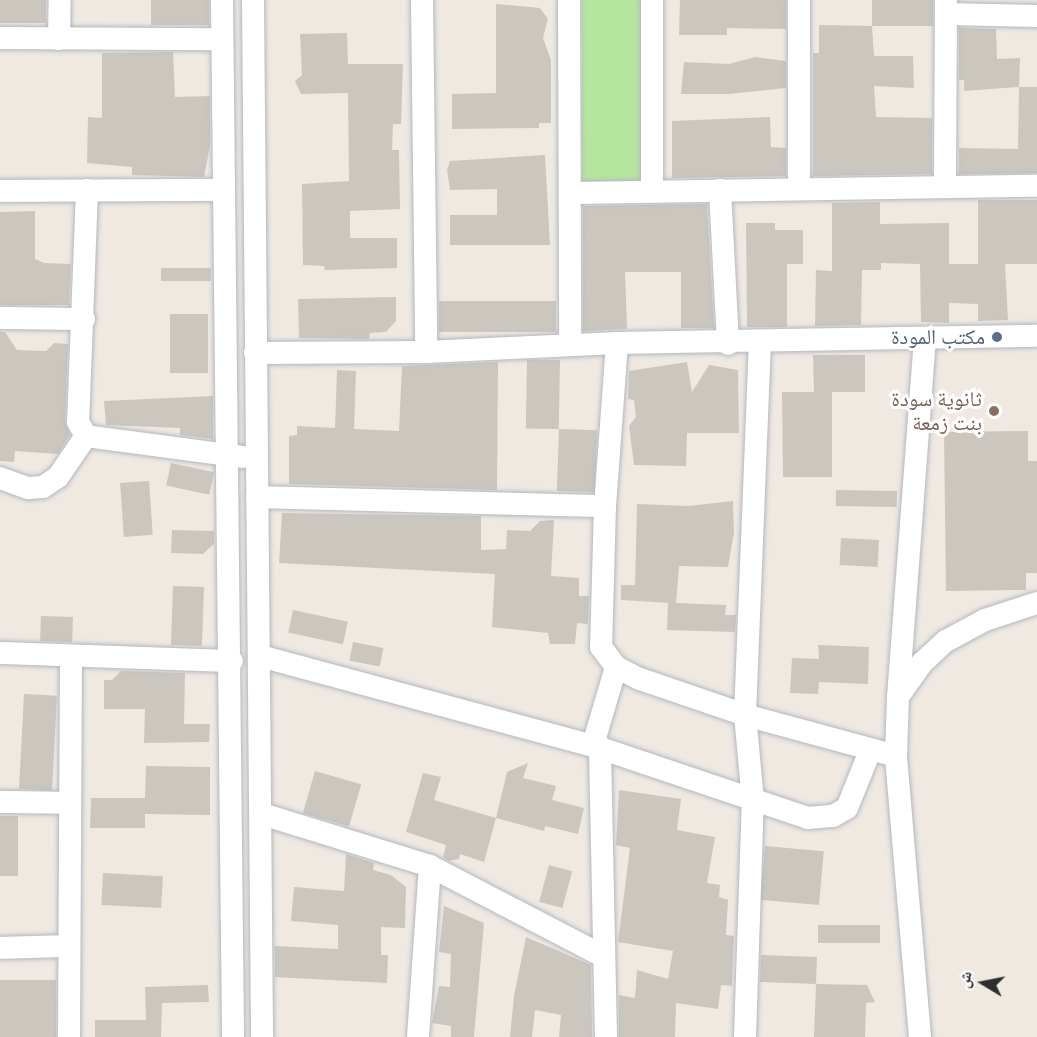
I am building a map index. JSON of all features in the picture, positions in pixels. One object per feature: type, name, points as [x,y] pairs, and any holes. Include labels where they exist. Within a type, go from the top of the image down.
[{"type":"street","points":[[59,39],[60,0]]},
{"type":"street","points":[[222,0],[223,190],[232,660],[233,1037]]},
{"type":"street","points":[[253,0],[256,458],[262,814],[262,1037]]},
{"type":"street","points":[[422,0],[426,352]]},
{"type":"street","points":[[569,0],[570,345]]},
{"type":"street","points":[[652,0],[652,190]]},
{"type":"street","points":[[799,189],[800,0]]},
{"type":"street","points":[[945,186],[946,7],[1037,16]]},
{"type":"street","points":[[0,38],[222,39]]},
{"type":"street","points":[[571,194],[652,190],[1037,186]]},
{"type":"street","points":[[86,436],[78,422],[84,319],[87,190]]},
{"type":"street","points":[[0,191],[223,190]]},
{"type":"street","points":[[720,190],[728,344]]},
{"type":"street","points":[[0,318],[84,319]]},
{"type":"street","points":[[255,352],[426,352],[617,343],[760,344],[1037,336]]},
{"type":"street","points":[[920,1037],[896,756],[898,697],[925,339]]},
{"type":"street","points":[[617,343],[605,506],[601,647],[616,667],[640,679],[745,715],[870,752],[896,756]]},
{"type":"street","points":[[745,1037],[753,801],[745,715],[760,344]]},
{"type":"street","points":[[86,436],[228,457],[256,458]]},
{"type":"street","points":[[0,478],[28,488],[43,488],[58,477],[86,436]]},
{"type":"street","points":[[257,497],[605,506]]},
{"type":"street","points":[[898,697],[922,663],[946,641],[985,620],[1037,603]]},
{"type":"street","points":[[0,653],[71,657],[232,660]]},
{"type":"street","points":[[260,656],[600,748],[808,818],[833,816],[847,808],[858,789],[870,752]]},
{"type":"street","points":[[69,1037],[71,657]]},
{"type":"street","points":[[606,1037],[600,748],[595,738],[616,667]]},
{"type":"street","points":[[0,802],[69,803]]},
{"type":"street","points":[[262,814],[430,866],[603,956]]},
{"type":"street","points":[[418,1037],[430,866]]},
{"type":"street","points":[[0,948],[69,946]]},
{"type":"green space","points":[[582,0],[643,0],[643,181],[582,181]]},
{"type":"building","points":[[0,0],[46,0],[46,23],[0,23]]},
{"type":"building","points":[[151,0],[209,0],[209,25],[151,25]]},
{"type":"building","points":[[680,0],[786,0],[786,29],[727,28],[727,35],[679,35]]},
{"type":"building","points":[[872,0],[933,0],[933,26],[872,26]]},
{"type":"building","points":[[496,4],[540,8],[548,19],[543,38],[551,60],[551,123],[539,123],[539,128],[452,129],[452,94],[496,93]]},
{"type":"building","points":[[819,25],[872,26],[874,56],[913,56],[914,88],[874,86],[876,117],[932,118],[932,174],[813,176],[813,53],[819,53]]},
{"type":"building","points":[[959,28],[996,29],[997,59],[1020,58],[1019,87],[964,91],[964,80],[959,80]]},
{"type":"building","points":[[347,33],[348,64],[403,64],[401,124],[393,124],[392,150],[399,150],[400,209],[350,211],[350,238],[397,238],[397,268],[325,270],[324,266],[303,265],[302,184],[349,181],[348,93],[301,94],[295,81],[302,75],[300,34]]},
{"type":"building","points":[[173,52],[175,97],[210,96],[210,146],[204,177],[132,175],[132,167],[87,163],[88,117],[102,118],[102,53]]},
{"type":"building","points":[[755,57],[786,61],[786,88],[729,94],[681,94],[684,62],[729,64]]},
{"type":"building","points":[[1019,87],[1037,87],[1037,173],[959,174],[959,148],[1018,149]]},
{"type":"building","points":[[770,117],[771,147],[786,148],[786,176],[672,178],[672,121]]},
{"type":"building","points":[[545,155],[550,245],[450,245],[450,215],[497,215],[497,189],[450,190],[447,170],[450,161]]},
{"type":"building","points":[[978,200],[1037,200],[1037,264],[1005,264],[1008,320],[978,321],[978,304],[949,303],[949,323],[921,322],[920,264],[881,263],[881,270],[862,270],[861,325],[815,326],[816,270],[832,271],[832,203],[880,202],[880,224],[949,223],[949,264],[978,264]]},
{"type":"building","points":[[707,204],[714,328],[681,328],[681,272],[625,272],[627,329],[583,331],[583,206]]},
{"type":"building","points":[[35,211],[35,259],[44,263],[71,264],[69,305],[0,305],[0,212]]},
{"type":"building","points":[[746,223],[775,223],[775,230],[803,230],[803,264],[787,264],[787,327],[747,327]]},
{"type":"building","points":[[161,268],[211,268],[211,281],[161,281]]},
{"type":"building","points":[[396,297],[396,321],[386,332],[370,333],[369,339],[299,338],[298,299]]},
{"type":"building","points":[[439,301],[556,301],[556,332],[439,332]]},
{"type":"building","points":[[170,314],[208,314],[208,373],[170,373]]},
{"type":"building","points":[[0,332],[5,332],[17,350],[46,351],[54,343],[68,344],[65,421],[70,435],[58,454],[15,451],[14,462],[0,461]]},
{"type":"building","points":[[813,355],[865,355],[865,392],[832,392],[832,477],[783,477],[782,392],[814,392]]},
{"type":"building","points":[[527,359],[560,360],[559,429],[526,428]]},
{"type":"building","points":[[498,362],[497,490],[289,484],[289,436],[297,435],[297,426],[335,428],[337,370],[356,371],[354,429],[399,431],[402,366]]},
{"type":"building","points":[[687,362],[692,392],[709,365],[738,370],[739,433],[687,433],[686,466],[634,465],[629,426],[636,417],[634,400],[628,399],[629,371]]},
{"type":"building","points":[[213,396],[213,439],[180,435],[180,428],[106,425],[104,401]]},
{"type":"building","points":[[559,429],[597,430],[595,492],[557,491]]},
{"type":"building","points":[[1028,431],[1028,461],[1037,461],[1037,573],[1026,573],[1026,590],[946,591],[944,432]]},
{"type":"building","points":[[171,463],[214,472],[209,495],[166,485]]},
{"type":"building","points":[[149,481],[153,535],[124,537],[120,483]]},
{"type":"building","points":[[836,490],[897,491],[897,507],[836,506]]},
{"type":"building","points":[[733,501],[734,533],[728,567],[679,566],[676,603],[726,605],[725,615],[736,615],[735,632],[667,630],[668,603],[671,603],[621,600],[621,585],[635,585],[637,504],[688,506]]},
{"type":"building","points":[[282,513],[481,516],[481,550],[506,549],[507,530],[530,531],[540,521],[554,520],[551,576],[579,578],[579,596],[589,596],[588,624],[577,623],[575,644],[550,644],[548,633],[492,627],[495,574],[279,563]]},
{"type":"building","points":[[172,530],[214,531],[214,544],[203,554],[171,553]]},
{"type":"building","points":[[841,538],[879,540],[878,567],[840,565]]},
{"type":"building","points":[[173,586],[204,587],[202,646],[171,645]]},
{"type":"building","points":[[293,610],[348,622],[343,644],[288,632]]},
{"type":"building","points":[[41,616],[73,617],[72,642],[40,641]]},
{"type":"building","points":[[353,642],[383,648],[380,667],[349,661]]},
{"type":"building","points":[[818,645],[869,647],[868,684],[819,682],[818,694],[790,693],[792,658],[819,659]]},
{"type":"building","points":[[121,671],[185,673],[184,724],[210,724],[209,742],[144,743],[145,709],[104,709],[104,680],[112,680]]},
{"type":"building","points":[[24,694],[57,696],[52,791],[19,789]]},
{"type":"building","points":[[528,763],[523,778],[556,786],[552,800],[584,808],[578,834],[545,826],[544,831],[496,818],[507,772]]},
{"type":"building","points":[[146,766],[210,767],[210,815],[145,814],[145,828],[90,828],[91,798],[145,798]]},
{"type":"building","points":[[315,771],[361,784],[349,827],[303,813]]},
{"type":"building","points":[[423,773],[441,777],[434,800],[496,818],[484,862],[460,854],[459,859],[449,861],[443,857],[446,845],[406,832]]},
{"type":"building","points":[[619,790],[681,799],[677,830],[715,837],[707,883],[720,885],[719,897],[728,900],[726,935],[734,936],[732,986],[721,985],[718,1009],[676,1003],[675,1037],[619,1037],[619,995],[635,998],[637,970],[668,979],[673,951],[618,942],[630,848],[616,845]]},
{"type":"building","points":[[0,816],[18,816],[18,876],[0,876]]},
{"type":"building","points":[[765,846],[824,851],[819,905],[760,900]]},
{"type":"building","points":[[346,854],[374,863],[373,870],[391,875],[406,887],[405,928],[381,927],[381,955],[388,955],[387,983],[275,977],[275,946],[338,949],[338,925],[291,921],[294,887],[344,891]]},
{"type":"building","points":[[549,865],[572,871],[562,908],[539,902]]},
{"type":"building","points":[[103,873],[163,876],[161,908],[101,905]]},
{"type":"building","points":[[444,906],[484,923],[474,1037],[451,1037],[451,1026],[432,1023],[439,986],[450,987],[451,954],[439,952]]},
{"type":"building","points":[[818,925],[880,925],[880,943],[818,943]]},
{"type":"building","points":[[526,937],[591,965],[592,1037],[559,1037],[561,1015],[535,1010],[532,1037],[510,1037],[514,996]]},
{"type":"building","points":[[761,955],[817,957],[816,984],[760,982]]},
{"type":"building","points":[[0,980],[56,980],[56,1037],[0,1037]]},
{"type":"building","points":[[816,984],[867,985],[875,1002],[866,1003],[865,1037],[814,1037]]},
{"type":"building","points":[[208,985],[209,1002],[162,1003],[161,1037],[95,1037],[95,1020],[146,1020],[145,987]]},
{"type":"place","name":"مكتب المودة","points":[[997,337]]},
{"type":"place","name":"ثانوية سودة بنت زمعة","points":[[994,411]]}]
